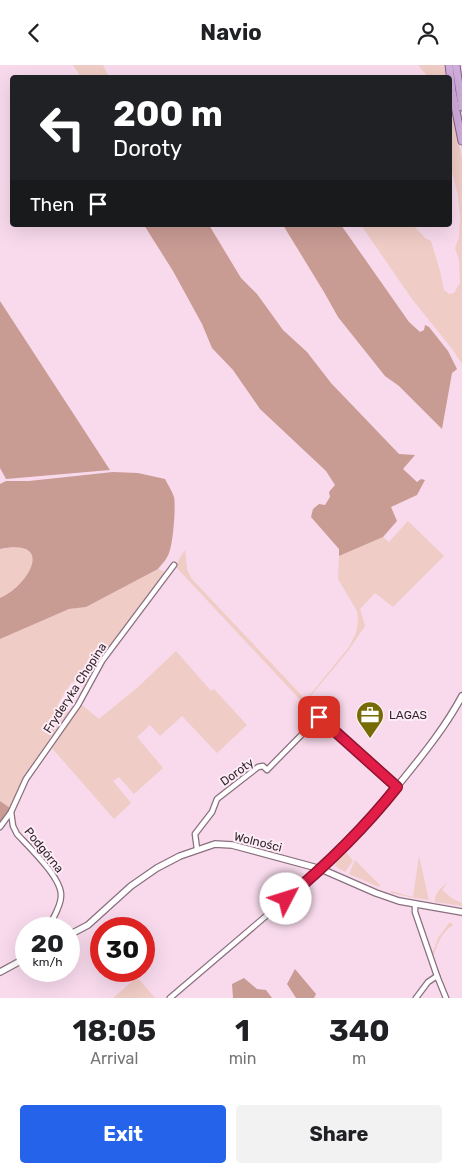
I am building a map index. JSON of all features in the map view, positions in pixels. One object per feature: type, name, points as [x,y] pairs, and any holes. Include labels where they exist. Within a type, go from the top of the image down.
[{"type":"main road","points":[[456,65],[462,107]]},
{"type":"main road","points":[[452,91],[462,141]]},
{"type":"street","name":"Fryderyka Chopina","points":[[0,827],[11,812],[26,779],[78,705],[102,661],[174,565]]},
{"type":"street","points":[[170,998],[321,869],[362,829],[448,721],[462,696]]},
{"type":"street","name":"Doroty","points":[[198,849],[195,834],[212,812],[217,799],[258,767],[263,766],[268,769],[319,717],[397,787]]},
{"type":"street","name":"Podgórna","points":[[11,812],[13,826],[17,834],[50,872],[60,890],[61,897],[53,917]]},
{"type":"street","name":"Wolności","points":[[80,929],[88,925],[143,877],[177,857],[215,844],[232,845],[321,869],[399,901],[462,911]]},
{"type":"street","points":[[414,904],[415,912],[446,998]]},
{"type":"street","points":[[0,973],[15,964]]},
{"type":"street","points":[[416,998],[428,982],[437,976]]},
{"type":"shaded area","points":[[73,65],[103,65],[108,75],[80,75]]},
{"type":"shaded area","points":[[418,65],[444,65],[446,75],[426,75]]},
{"type":"shaded area","points":[[452,112],[462,158],[462,364],[412,299],[362,227],[415,227],[425,238],[431,241],[444,290],[449,294],[454,293],[460,283],[459,260],[455,248],[459,237],[458,196],[452,172]]},
{"type":"shaded area","points":[[145,227],[210,227],[241,278],[257,294],[283,330],[307,352],[331,383],[399,454],[415,455],[403,469],[417,482],[421,479],[425,480],[417,495],[391,507],[397,521],[383,537],[339,556],[339,549],[311,517],[313,509],[319,504],[325,505],[330,497],[329,492],[335,485],[326,471],[260,409],[233,370],[212,348],[202,324],[173,271]]},
{"type":"shaded area","points":[[284,227],[342,227],[409,322],[420,332],[424,330],[425,325],[429,327],[448,351],[457,369],[452,373],[442,429],[399,386],[385,376],[338,317]]},
{"type":"shaded area","points":[[0,301],[110,470],[6,479],[0,468]]},
{"type":"shaded area","points":[[113,472],[138,473],[165,479],[174,497],[175,508],[172,542],[166,559],[158,569],[86,607],[69,609],[0,639],[0,598],[11,592],[28,574],[32,564],[32,556],[28,550],[17,547],[0,549],[0,484],[6,481],[29,481]]},
{"type":"shaded area","points":[[408,521],[444,556],[393,607],[375,593],[360,609],[365,626],[348,651],[304,704],[176,567],[185,550],[187,569],[191,578],[306,700],[349,647],[356,633],[357,611],[338,579],[339,556],[383,537],[389,542]]},
{"type":"shaded area","points":[[18,547],[28,551],[33,557],[33,565],[29,573],[15,588],[0,598],[0,549]]},
{"type":"shaded area","points":[[158,569],[165,572],[89,676],[71,683],[57,705],[68,712],[29,769],[10,808],[0,801],[0,639],[69,609],[86,607]]},
{"type":"shaded area","points":[[176,651],[211,691],[214,689],[247,725],[217,753],[182,716],[160,736],[150,725],[137,737],[163,768],[134,794],[119,777],[113,781],[131,803],[114,819],[52,748],[82,705],[99,719],[138,687]]},
{"type":"shaded area","points":[[0,801],[10,808],[0,823]]},
{"type":"shaded area","points":[[346,852],[353,861],[345,872],[335,866],[337,861]]},
{"type":"shaded area","points":[[419,856],[429,900],[391,893],[391,891],[413,897]]},
{"type":"shaded area","points":[[355,860],[380,885],[379,887],[349,874]]},
{"type":"shaded area","points":[[448,882],[442,890],[453,899],[462,903],[462,906],[435,902],[437,893]]},
{"type":"shaded area","points":[[450,922],[453,925],[440,939],[433,958],[424,931],[433,952],[438,938]]},
{"type":"shaded area","points":[[295,969],[316,994],[314,998],[296,998],[287,984]]},
{"type":"shaded area","points":[[244,978],[257,989],[266,990],[272,998],[233,998],[232,984]]},
{"type":"shaded area","points":[[131,982],[141,982],[155,998],[113,998]]},
{"type":"place","name":"LAGAS","points":[[370,739]]},
{"type":"route","points":[[286,899],[353,839],[397,787],[319,717]]}]
